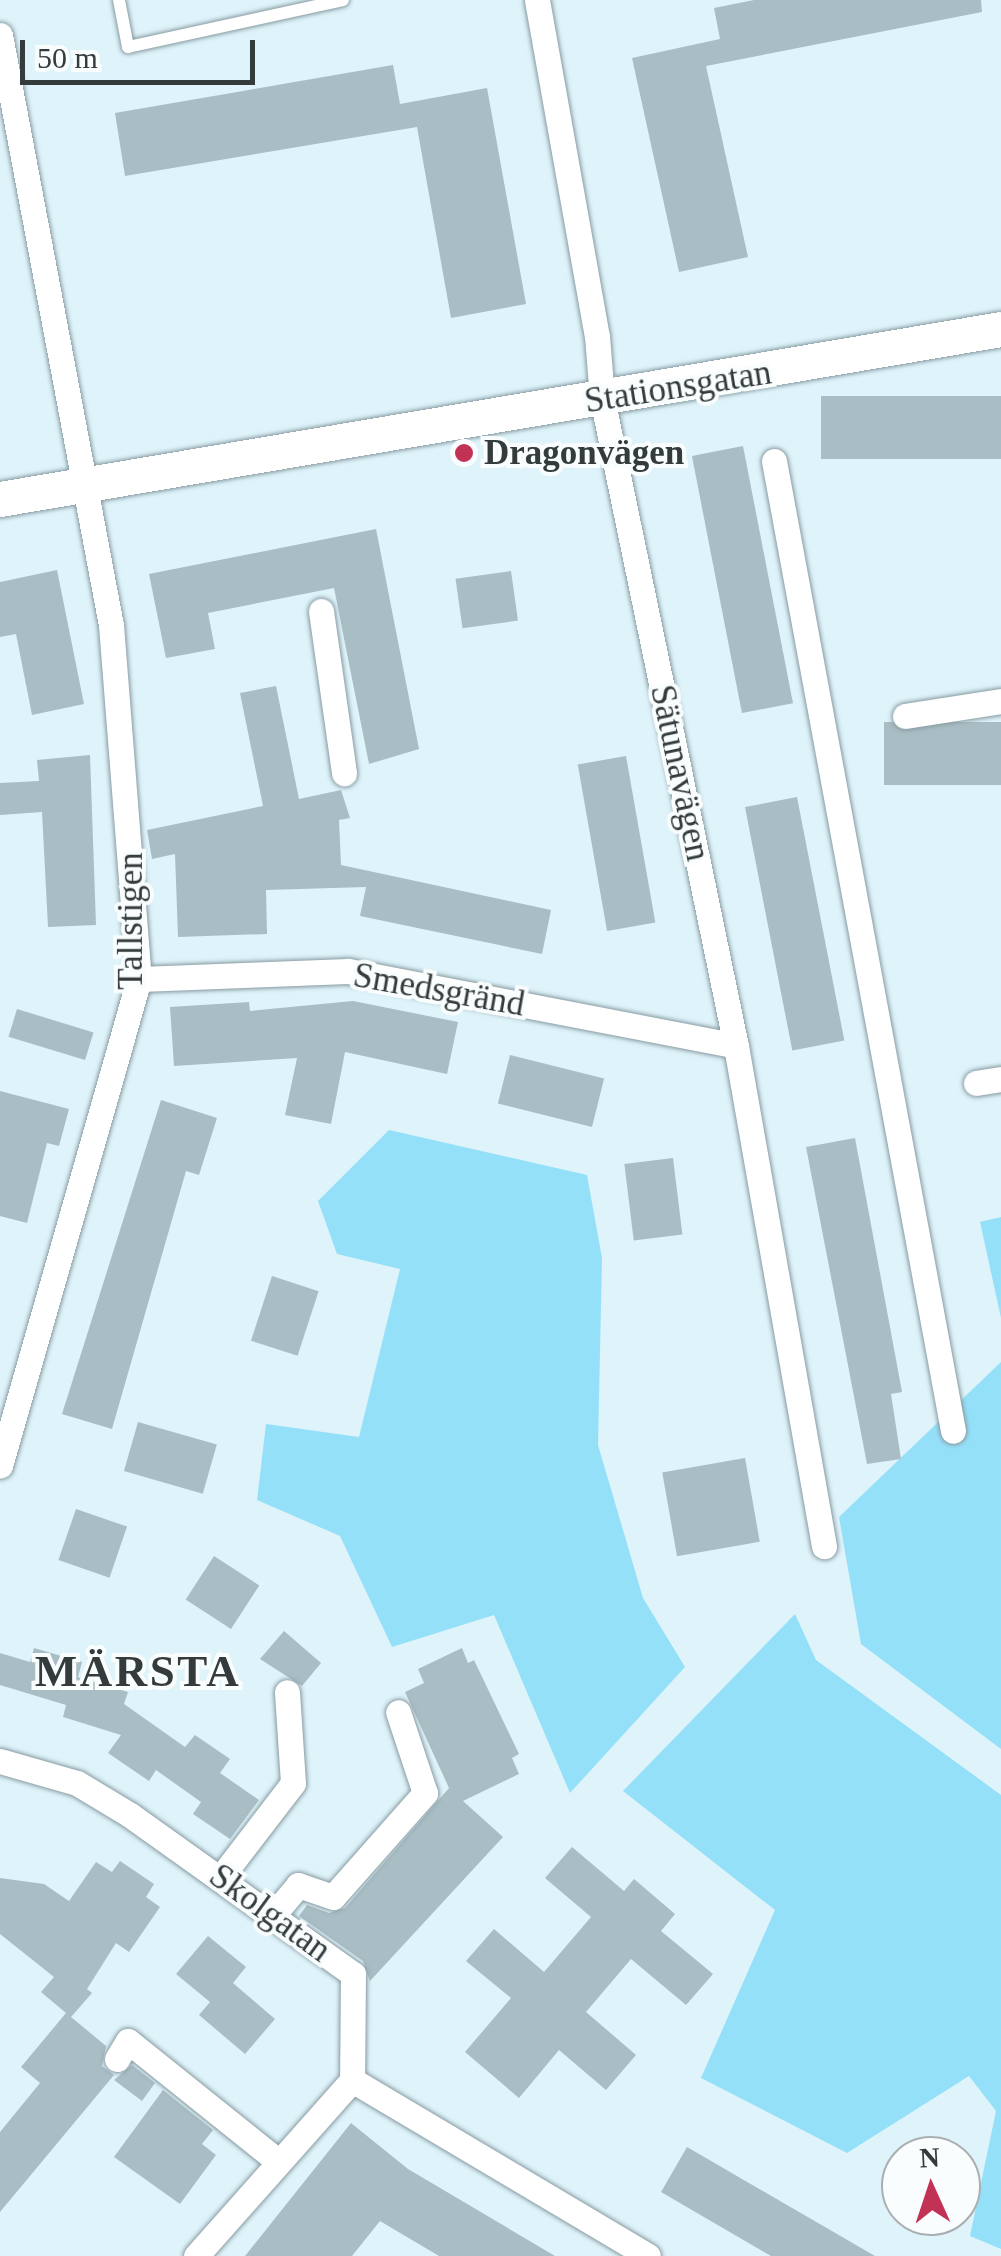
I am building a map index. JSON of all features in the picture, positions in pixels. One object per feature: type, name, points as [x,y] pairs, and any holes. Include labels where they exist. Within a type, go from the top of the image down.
[{"type":"street","name":"Sätunavägen","points":[[537,0],[597,336],[602,398],[736,1046],[824,1546]]},
{"type":"street","points":[[0,35],[11,149],[82,481]]},
{"type":"street","name":"Stationsgatan","points":[[0,500],[82,481],[349,445],[1001,329]]},
{"type":"street","points":[[774,461],[953,1432]]},
{"type":"street","name":"Tallstigen","points":[[0,1466],[139,979],[111,625],[82,481]]},
{"type":"street","points":[[321,612],[344,772]]},
{"type":"street","points":[[905,716],[1001,701]]},
{"type":"street","name":"Smedsgränd","points":[[139,979],[348,971],[736,1046]]},
{"type":"street","points":[[222,1877],[293,1783],[287,1692]]},
{"type":"street","points":[[274,1914],[298,1885],[332,1897],[425,1793],[398,1712]]},
{"type":"street","name":"Skolgatan","points":[[0,1761],[77,1784],[222,1877],[353,1974],[352,2080]]},
{"type":"street","points":[[118,2059],[128,2040],[278,2162]]},
{"type":"street","points":[[196,2256],[352,2080],[648,2256]]},
{"type":"lane","points":[[119,0],[128,47],[343,0]]},
{"type":"shaded area","points":[[389,1130],[587,1175],[602,1258],[598,1445],[643,1598],[685,1667],[570,1793],[494,1615],[392,1647],[340,1536],[257,1500],[266,1424],[359,1437],[400,1269],[337,1254],[318,1201]]},
{"type":"shaded area","points":[[1001,1217],[1001,1318],[980,1222]]},
{"type":"shaded area","points":[[1001,1362],[1001,1749],[861,1644],[839,1517]]},
{"type":"shaded area","points":[[795,1614],[816,1660],[1001,1795],[1001,2249],[970,2236],[981,2236],[981,2183],[996,2111],[969,2076],[847,2153],[701,2078],[775,1910],[623,1791]]},
{"type":"building","points":[[754,0],[981,0],[982,12],[706,66],[748,257],[679,272],[632,58],[720,39],[714,8]]},
{"type":"building","points":[[393,65],[400,104],[487,88],[526,304],[451,318],[417,127],[125,176],[115,113]]},
{"type":"building","points":[[821,396],[1001,396],[1001,459],[821,459]]},
{"type":"building","points":[[743,446],[793,703],[742,713],[692,456]]},
{"type":"building","points":[[376,529],[419,749],[369,764],[334,588],[208,613],[215,649],[166,658],[149,574]]},
{"type":"building","points":[[57,570],[84,704],[32,715],[16,634],[0,637],[0,582]]},
{"type":"building","points":[[511,571],[518,621],[463,628],[456,579]]},
{"type":"building","points":[[276,686],[299,799],[341,790],[350,818],[339,820],[341,865],[551,910],[542,954],[360,916],[366,887],[266,890],[267,934],[178,937],[175,854],[152,859],[147,830],[263,806],[240,693]]},
{"type":"building","points":[[884,722],[1001,722],[1001,785],[884,785]]},
{"type":"building","points":[[90,755],[96,925],[48,927],[42,812],[0,815],[0,783],[39,781],[37,760]]},
{"type":"building","points":[[626,756],[655,922],[607,931],[578,765]]},
{"type":"building","points":[[797,797],[844,1040],[792,1051],[745,807]]},
{"type":"building","points":[[353,1001],[458,1022],[447,1074],[345,1052],[331,1124],[285,1115],[297,1058],[174,1066],[170,1007],[249,1002],[250,1011]]},
{"type":"building","points":[[17,1009],[94,1032],[85,1060],[9,1037]]},
{"type":"building","points":[[510,1055],[604,1078],[592,1127],[498,1104]]},
{"type":"building","points":[[0,1091],[69,1109],[59,1146],[47,1143],[27,1223],[0,1216]]},
{"type":"building","points":[[161,1100],[217,1118],[199,1175],[186,1171],[112,1429],[62,1414]]},
{"type":"building","points":[[855,1138],[902,1392],[891,1394],[901,1459],[867,1464],[806,1147]]},
{"type":"building","points":[[673,1158],[682,1234],[634,1240],[624,1164]]},
{"type":"building","points":[[272,1276],[319,1291],[298,1356],[251,1341]]},
{"type":"building","points":[[138,1422],[217,1445],[203,1494],[124,1471]]},
{"type":"building","points":[[745,1458],[760,1542],[677,1556],[662,1473]]},
{"type":"building","points":[[76,1509],[127,1527],[109,1578],[58,1560]]},
{"type":"building","points":[[214,1556],[259,1585],[231,1629],[186,1600]]},
{"type":"building","points":[[284,1631],[321,1663],[302,1686],[260,1659]]},
{"type":"building","points":[[34,1648],[82,1662],[78,1677],[128,1692],[124,1704],[185,1747],[195,1735],[230,1759],[220,1773],[259,1800],[230,1839],[193,1814],[201,1802],[156,1770],[149,1781],[108,1753],[121,1735],[63,1717],[66,1705],[0,1685],[0,1653],[30,1662]]},
{"type":"building","points":[[462,1648],[468,1663],[474,1660],[519,1754],[512,1758],[519,1774],[463,1801],[503,1837],[370,1981],[363,1961],[299,1916],[307,1905],[329,1913],[345,1908],[449,1788],[405,1692],[424,1683],[418,1669]]},
{"type":"building","points":[[572,1847],[624,1891],[634,1879],[675,1914],[661,1931],[713,1974],[686,2005],[631,1959],[586,2012],[636,2055],[606,2090],[559,2050],[519,2098],[465,2052],[511,1998],[466,1961],[494,1929],[544,1972],[591,1917],[545,1878]]},
{"type":"building","points":[[120,1861],[154,1884],[146,1897],[160,1907],[129,1952],[116,1943],[87,1989],[92,1993],[71,2017],[106,2046],[102,2066],[114,2075],[0,2212],[0,2132],[40,2083],[21,2067],[66,2013],[41,1992],[54,1977],[0,1934],[0,1878],[44,1884],[69,1901],[96,1862],[112,1872]]},
{"type":"building","points":[[208,1936],[246,1967],[233,1983],[275,2019],[245,2054],[199,2015],[210,2002],[176,1974]]},
{"type":"building","points":[[132,2065],[155,2083],[142,2101],[114,2080]]},
{"type":"building","points":[[163,2090],[213,2130],[202,2144],[216,2155],[180,2204],[114,2157]]},
{"type":"building","points":[[351,2123],[408,2169],[555,2256],[439,2256],[380,2221],[352,2256],[245,2256]]},
{"type":"building","points":[[687,2147],[875,2256],[771,2256],[661,2192]]},
{"type":"place","name":"Dragonvägen","points":[[464,453]]},
{"type":"district","name":"MÄRSTA","points":[[138,1672]]}]
